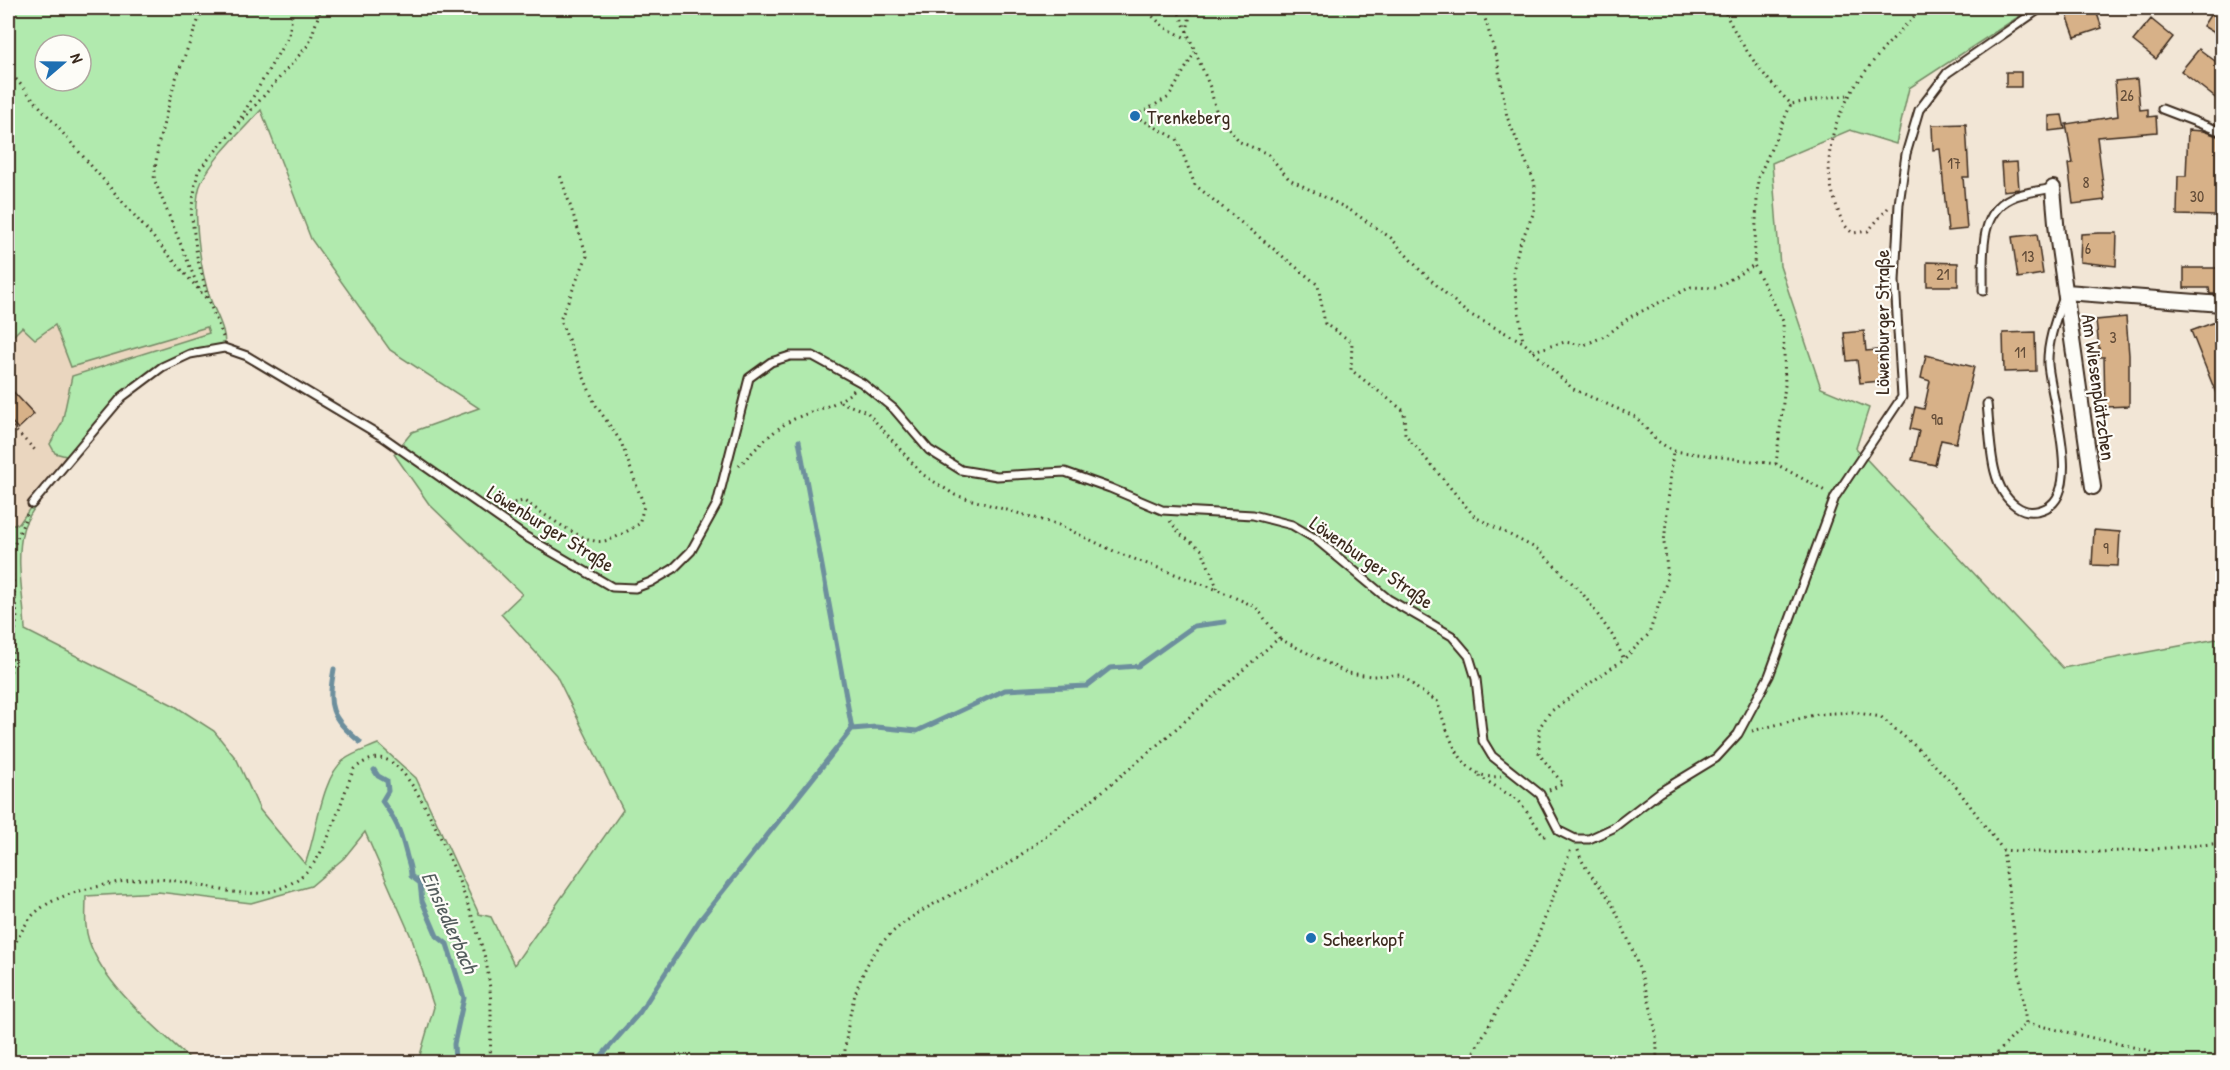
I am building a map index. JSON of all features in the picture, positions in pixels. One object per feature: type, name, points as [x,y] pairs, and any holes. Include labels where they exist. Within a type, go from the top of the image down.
[{"type":"street","name":"Am Wiesenplätzchen","points":[[2053,188],[2093,487]]},
{"type":"street","name":"Am Wiesenplätzchen","points":[[2066,292],[2223,304]]},
{"type":"lane","name":"Löwenburger Straße","points":[[1575,839],[1589,838],[1613,828],[1660,792],[1716,758],[1738,734],[1769,676],[1835,497],[1902,398],[1896,281],[1899,204],[1906,154],[1918,110],[1947,73],[2041,8]]},
{"type":"lane","points":[[2162,109],[2223,132]]},
{"type":"lane","points":[[1983,291],[1986,229],[1995,209],[2012,198],[2053,188]]},
{"type":"lane","points":[[1987,404],[1996,483],[2006,499],[2021,510],[2036,513],[2051,506],[2063,484],[2063,454],[2048,363],[2056,317],[2066,292]]},
{"type":"lane","name":"Löwenburger Straße","points":[[224,348],[248,356],[383,437],[523,535],[612,587],[635,588],[673,569],[691,551],[717,504],[749,378],[771,362],[790,356],[813,356],[862,383],[894,409],[929,450],[961,470],[997,476],[1065,472],[1162,510],[1253,515],[1292,525],[1316,539],[1388,599],[1452,636],[1469,656],[1476,679],[1483,741],[1492,756],[1540,794],[1558,831]]},
{"type":"lane","points":[[32,504],[122,397],[162,367],[190,354],[224,348]]},
{"type":"lane","points":[[1558,831],[1575,839]]},
{"type":"path","points":[[201,294],[154,178],[158,145],[175,81],[203,8]]},
{"type":"path","points":[[228,139],[289,35],[293,8]]},
{"type":"path","points":[[224,348],[220,327],[208,299],[197,256],[190,211],[198,171],[309,44],[321,8]]},
{"type":"path","points":[[1144,8],[1164,27],[1190,40]]},
{"type":"path","points":[[1177,8],[1210,87],[1217,114],[1240,142],[1268,154],[1289,179],[1350,210],[1391,238],[1419,269],[1467,313],[1523,342],[1573,389],[1636,417],[1656,440],[1673,451],[1776,464],[1835,497]]},
{"type":"path","points":[[1186,34],[1191,8]]},
{"type":"path","points":[[1482,8],[1497,60],[1507,117],[1536,183],[1533,212],[1519,246],[1513,271],[1523,342]]},
{"type":"path","points":[[1722,8],[1738,40],[1766,79],[1791,104]]},
{"type":"path","points":[[1899,204],[1883,211],[1868,231],[1852,233],[1843,226],[1830,182],[1829,146],[1847,95],[1891,38],[1922,8]]},
{"type":"path","points":[[1196,52],[1169,97],[1135,116],[1177,139],[1195,185],[1318,285],[1325,324],[1352,342],[1351,370],[1404,411],[1405,434],[1475,517],[1539,550],[1583,594],[1612,635],[1624,659]]},
{"type":"path","points":[[8,70],[201,294],[208,299]]},
{"type":"path","points":[[1791,104],[1847,95]]},
{"type":"path","points":[[1776,464],[1785,385],[1783,321],[1754,265],[1758,178],[1791,104]]},
{"type":"path","points":[[496,516],[507,504],[524,501],[559,523],[596,541],[616,537],[639,524],[644,506],[621,442],[595,404],[560,320],[586,256],[559,172]]},
{"type":"path","points":[[1533,351],[1565,342],[1584,345],[1607,335],[1630,317],[1690,287],[1716,288],[1754,265]]},
{"type":"path","points":[[724,480],[770,435],[792,420],[840,402],[862,383]]},
{"type":"path","points":[[840,402],[867,412],[921,474],[954,495],[1059,525],[1118,553],[1218,590],[1256,607],[1279,638],[1347,673],[1402,675],[1419,690],[1437,701],[1452,747],[1475,773],[1519,801],[1544,836],[1558,831]]},
{"type":"path","points":[[8,423],[36,451]]},
{"type":"path","points":[[1563,784],[1539,754],[1539,728],[1550,712],[1624,659],[1649,634],[1668,577],[1664,543],[1673,451]]},
{"type":"path","points":[[8,560],[32,504]]},
{"type":"path","points":[[1162,510],[1180,534],[1202,550],[1218,590]]},
{"type":"path","points":[[8,677],[11,670],[17,616],[10,554]]},
{"type":"path","points":[[844,1062],[847,1024],[863,970],[880,945],[902,922],[994,874],[1036,844],[1160,743],[1279,638]]},
{"type":"path","points":[[1738,734],[1818,714],[1853,712],[1881,717],[1921,751],[1956,787],[2003,850],[2026,1023]]},
{"type":"path","points":[[8,957],[33,915],[55,899],[84,890],[115,882],[154,879],[256,896],[274,892],[295,882],[309,870],[322,848],[354,769],[365,760],[375,758],[390,762],[406,777],[419,797],[454,869],[472,915],[490,984],[490,1062]]},
{"type":"path","points":[[1475,773],[1494,778],[1515,774]]},
{"type":"path","points":[[1468,1062],[1535,944],[1575,839]]},
{"type":"path","points":[[1575,839],[1582,866],[1611,902],[1642,978],[1658,1050],[1656,1062]]},
{"type":"path","points":[[2003,850],[2031,853],[2141,850],[2223,843]]},
{"type":"path","points":[[1989,1062],[2026,1023]]},
{"type":"path","points":[[2026,1023],[2146,1050],[2169,1062]]},
{"type":"shaded area","points":[[8,286],[208,327],[209,334],[72,376],[62,423],[50,444],[67,455],[19,524],[8,524]]},
{"type":"green space","points":[[8,8],[2032,8],[1909,88],[1896,144],[1850,130],[1772,163],[1780,266],[1821,388],[1869,408],[1856,448],[2063,668],[2222,638],[2222,1052],[2220,1054],[2222,1062],[418,1062],[434,1007],[412,939],[365,832],[344,858],[311,886],[251,903],[158,892],[86,896],[87,936],[107,975],[134,1007],[193,1062],[8,1062],[8,524],[19,524],[66,456],[55,453],[50,444],[62,423],[72,376],[209,333],[207,327],[71,367],[55,325],[35,339],[22,327],[8,341]],"holes":[[[261,110],[311,239],[390,350],[479,408],[412,432],[394,454],[429,504],[522,594],[501,614],[556,675],[623,810],[514,965],[491,917],[479,914],[416,778],[378,744],[356,753],[336,768],[324,794],[305,864],[260,810],[237,760],[214,731],[175,706],[25,630],[20,568],[21,543],[23,530],[38,503],[114,410],[138,387],[178,362],[224,350],[223,330],[210,298],[200,256],[197,222],[199,192],[202,181],[214,162]]]},
{"type":"building","points":[[2095,8],[2102,28],[2075,37],[2067,15]]},
{"type":"building","points":[[2212,12],[2223,19],[2223,38],[2203,26]]},
{"type":"building","points":[[2151,19],[2173,37],[2156,59],[2133,41]]},
{"type":"building","points":[[2199,49],[2223,67],[2223,104],[2181,71]]},
{"type":"building","points":[[2006,72],[2021,72],[2021,87],[2006,87]]},
{"type":"building","points":[[2137,79],[2140,110],[2148,109],[2148,117],[2156,116],[2157,132],[2097,137],[2105,200],[2073,204],[2068,164],[2073,163],[2066,124],[2118,116],[2115,81]]},
{"type":"building","points":[[2062,115],[2065,129],[2049,131],[2049,116]]},
{"type":"building","points":[[1966,124],[1969,177],[1963,177],[1967,229],[1948,231],[1940,149],[1933,150],[1932,125]]},
{"type":"building","points":[[2188,130],[2203,131],[2223,138],[2223,157],[2218,157],[2216,216],[2177,215],[2178,176],[2186,176]]},
{"type":"building","points":[[2017,162],[2019,189],[2003,191],[2001,163]]},
{"type":"building","points":[[2117,233],[2116,266],[2080,262],[2081,234]]},
{"type":"building","points":[[2037,234],[2043,274],[2018,278],[2012,237]]},
{"type":"building","points":[[1927,262],[1958,263],[1958,286],[1927,286]]},
{"type":"building","points":[[2184,268],[2223,268],[2223,294],[2210,294],[2209,288],[2184,288]]},
{"type":"building","points":[[2126,317],[2129,406],[2105,407],[2104,357],[2100,357],[2096,320]]},
{"type":"building","points":[[2223,319],[2223,408],[2222,408],[2191,331]]},
{"type":"building","points":[[1864,331],[1866,351],[1877,350],[1881,381],[1860,383],[1857,360],[1847,361],[1844,333]]},
{"type":"building","points":[[2035,332],[2036,371],[2004,372],[2003,333]]},
{"type":"building","points":[[1926,355],[1974,367],[1956,443],[1941,440],[1935,465],[1912,460],[1919,431],[1910,429],[1915,407],[1924,409],[1930,381],[1921,378]]},
{"type":"building","points":[[8,386],[34,414],[18,429],[8,418]]},
{"type":"building","points":[[2094,530],[2120,532],[2118,566],[2092,565]]},
{"type":"waterway","points":[[596,1062],[640,1012],[699,921],[852,729],[799,441]]},
{"type":"waterway","points":[[852,729],[876,727],[917,731],[1005,690],[1087,686],[1110,668],[1138,666],[1194,626],[1225,622]]},
{"type":"waterway","name":"Einsiedlerbach","points":[[334,669],[331,693],[333,710],[342,725],[360,742]]},
{"type":"waterway","name":"Einsiedlerbach","points":[[374,770],[378,776],[387,781],[388,791],[382,801],[400,832],[411,876],[420,883],[422,901],[437,936],[447,944],[464,998],[454,1044],[455,1062]]},
{"type":"place","name":"Trenkeberg","points":[[1135,116]]},
{"type":"place","name":"Scheerkopf","points":[[1311,938]]}]
